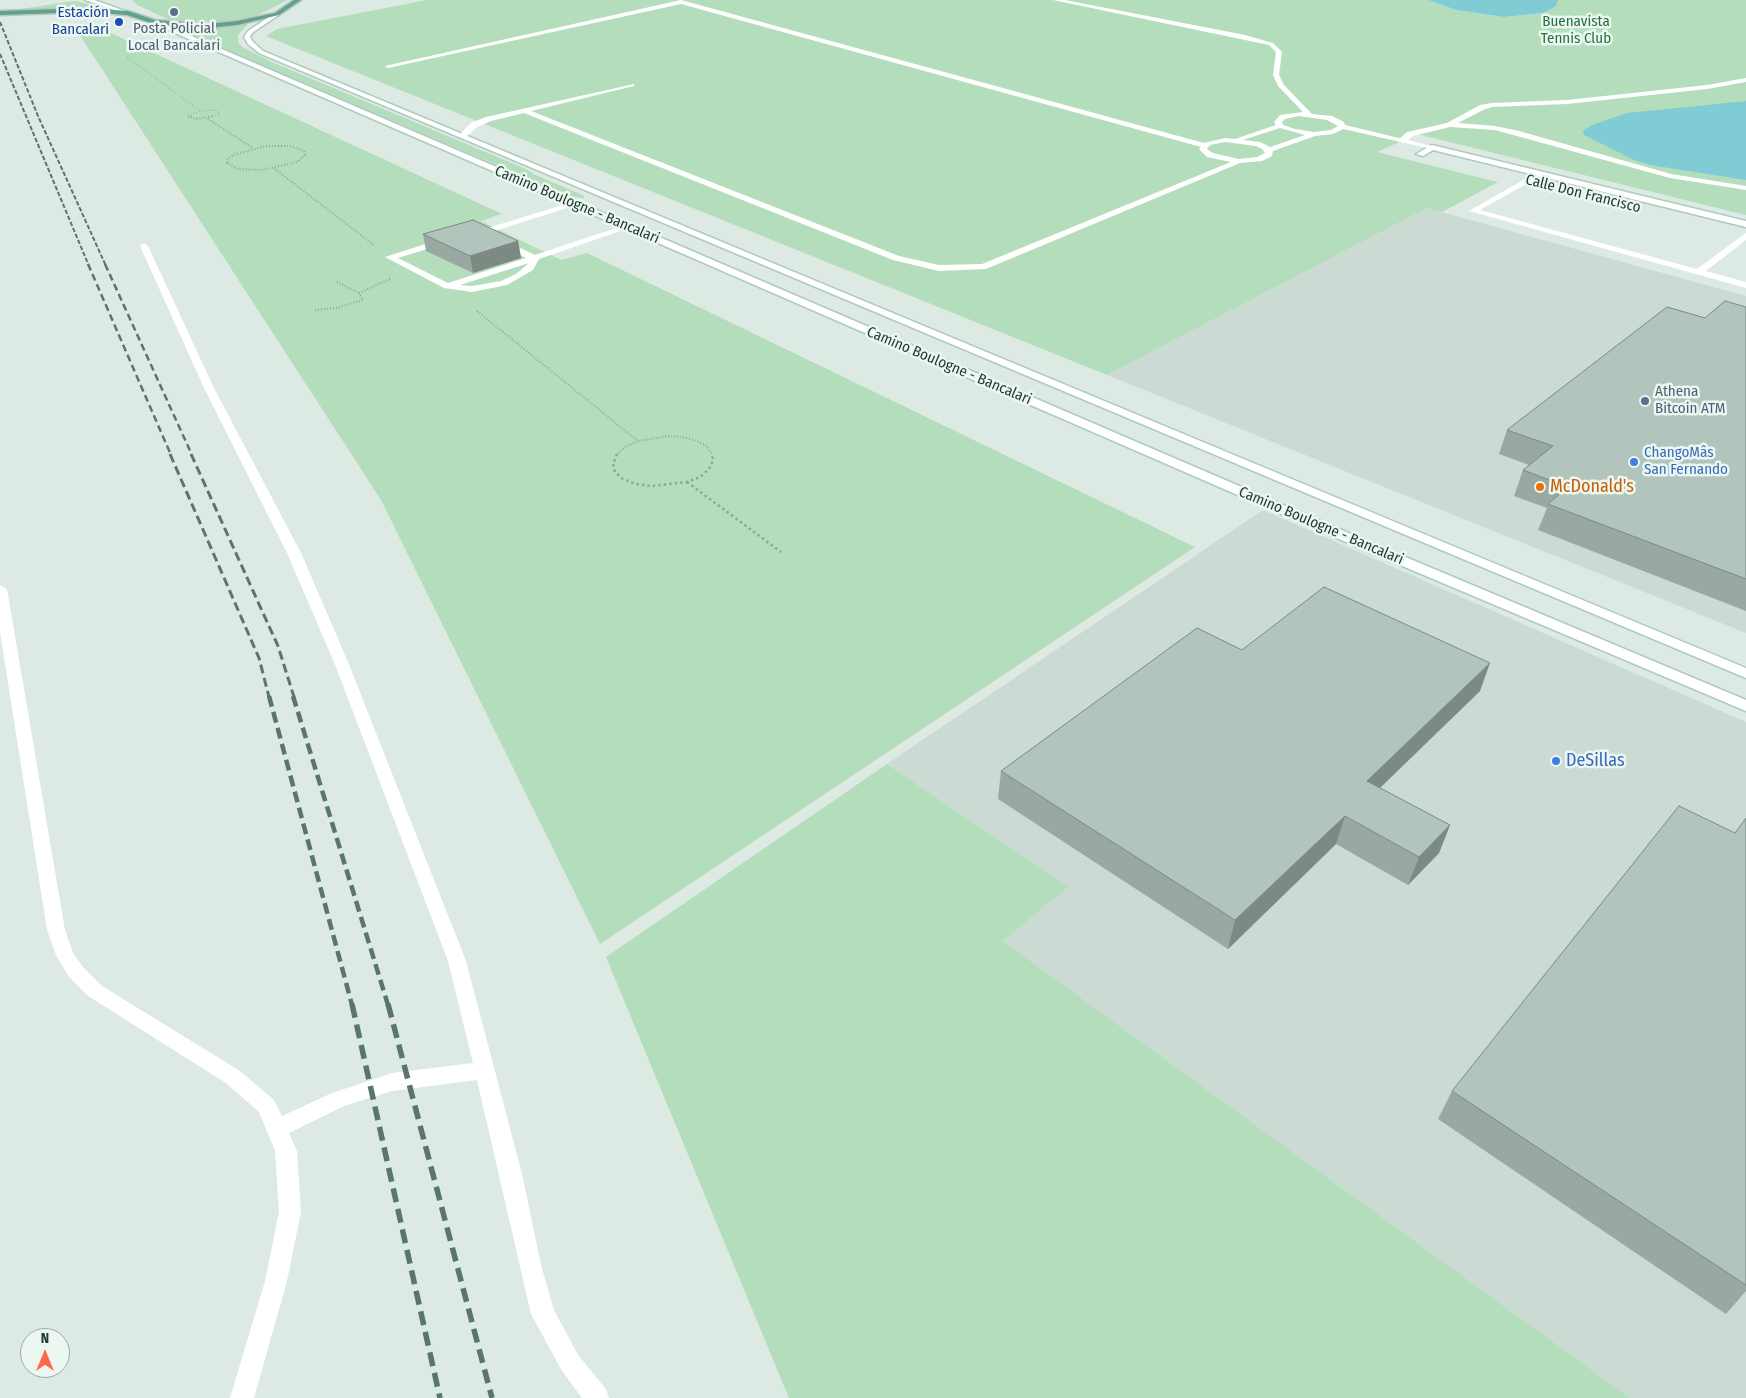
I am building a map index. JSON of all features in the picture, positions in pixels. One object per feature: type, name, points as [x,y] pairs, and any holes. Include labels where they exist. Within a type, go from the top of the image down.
[{"type":"main road","points":[[0,13],[70,9],[128,14],[154,22],[208,26],[237,23],[277,14],[298,0]]},
{"type":"main road","points":[[126,2],[128,14]]},
{"type":"main road","points":[[0,9],[43,4]]},
{"type":"street","points":[[88,0],[128,14]]},
{"type":"street","points":[[1056,0],[1245,37],[1271,44],[1280,52],[1276,75],[1281,86],[1309,114]]},
{"type":"street","points":[[388,66],[682,2],[1204,145],[1216,141],[1236,140],[1257,144],[1269,150],[1314,134],[1333,132],[1342,127]]},
{"type":"street","name":"Camino Boulogne - Bancalari","points":[[277,14],[250,32],[247,37],[250,43],[261,52],[1746,673]]},
{"type":"street","name":"Camino Boulogne - Bancalari","points":[[154,22],[1360,543],[1746,706]]},
{"type":"street","points":[[1401,141],[1410,134],[1449,125],[1492,105],[1567,102],[1707,87],[1746,80]]},
{"type":"street","points":[[462,136],[474,125],[632,85]]},
{"type":"street","points":[[524,111],[896,258],[939,268],[983,267],[1239,161]]},
{"type":"street","points":[[1280,126],[1278,122],[1283,117],[1309,114]]},
{"type":"street","name":"Calle Don Francisco","points":[[1309,114],[1330,118],[1341,124],[1342,127],[1401,141],[1427,152],[1540,174],[1746,224]]},
{"type":"street","points":[[1449,125],[1495,128],[1519,133],[1670,176],[1746,188]]},
{"type":"street","points":[[1236,140],[1280,126],[1294,131],[1314,134]]},
{"type":"street","points":[[1204,145],[1202,148],[1210,155],[1239,161],[1259,160],[1269,154],[1269,150]]},
{"type":"street","points":[[1540,174],[1472,211],[1746,285]]},
{"type":"street","name":"Calle Don Francisco","points":[[1510,176],[1546,185]]},
{"type":"street","points":[[481,233],[575,204]]},
{"type":"street","points":[[447,286],[628,227]]},
{"type":"street","points":[[466,234],[476,231],[534,258]]},
{"type":"street","points":[[1699,272],[1743,235]]},
{"type":"street","points":[[390,257],[457,237]]},
{"type":"street","points":[[144,246],[205,380],[294,553],[341,662],[457,961],[511,1174],[530,1265],[543,1314],[570,1363],[597,1398]]},
{"type":"street","points":[[390,257],[447,286],[472,289],[504,283],[519,276],[530,268],[534,258]]},
{"type":"street","points":[[0,589],[56,930],[64,955],[76,972],[95,991],[233,1077],[267,1106],[286,1151],[290,1212],[276,1281],[242,1398]]},
{"type":"street","points":[[277,1128],[339,1099],[392,1082],[485,1070]]},
{"type":"path","points":[[127,57],[200,111]]},
{"type":"path","points":[[211,110],[220,112],[218,115],[208,118],[189,117],[189,114],[211,110]]},
{"type":"path","points":[[208,118],[253,148]]},
{"type":"path","points":[[281,146],[304,151],[306,154],[297,162],[275,169],[238,169],[227,163],[228,159],[233,155],[253,148],[281,146]]},
{"type":"path","points":[[275,169],[390,257]]},
{"type":"path","points":[[316,310],[336,308],[363,300],[359,293],[335,280]]},
{"type":"path","points":[[447,286],[638,441]]},
{"type":"path","points":[[683,437],[707,446],[712,453],[713,461],[709,469],[700,477],[687,482],[652,486],[636,484],[623,479],[615,472],[613,464],[616,455],[625,447],[638,441],[652,438],[683,437]]},
{"type":"path","points":[[687,482],[781,552]]},
{"type":"shaded area","points":[[1427,208],[1746,296],[1746,633],[1107,375]]},
{"type":"shaded area","points":[[1263,510],[1746,722],[1746,1398],[1630,1398],[1003,941],[1067,887],[887,764]]},
{"type":"green space","points":[[132,0],[288,0],[256,16],[228,22],[200,24],[174,22],[137,5]]},
{"type":"green space","name":"Buenavista Tennis Club","points":[[427,0],[1428,0],[1456,10],[1504,17],[1543,13],[1558,0],[1746,0],[1746,215],[1417,134],[1377,152],[1498,182],[1442,212],[1427,208],[1107,375],[266,36],[277,29]]},
{"type":"green space","points":[[76,1],[102,7],[0,12],[68,2]]},
{"type":"green space","points":[[89,23],[502,214],[481,221],[561,260],[587,253],[1195,547],[600,944],[381,500],[74,26]]},
{"type":"green space","points":[[248,24],[238,35],[238,42],[242,47],[272,62],[526,169],[533,174],[584,196],[584,198],[572,197],[176,29]]},
{"type":"green space","points":[[887,764],[1068,887],[1003,941],[1630,1398],[789,1398],[606,957]]},
{"type":"water","points":[[1428,0],[1558,0],[1556,6],[1543,13],[1504,17],[1456,10]]},
{"type":"water","points":[[1746,101],[1746,180],[1650,165],[1634,160],[1584,135],[1583,131],[1592,125],[1627,113]]},
{"type":"building","points":[[473,220],[518,241],[470,256],[423,234]]},
{"type":"building","name":"ChangoMâs San Fernando","points":[[1725,301],[1746,307],[1746,579],[1548,504],[1568,487],[1523,470],[1553,446],[1507,430],[1667,307],[1705,318]]},
{"type":"building","points":[[1324,587],[1490,663],[1367,781],[1450,825],[1419,857],[1345,816],[1235,920],[1001,771],[1197,628],[1242,650]]},
{"type":"building","points":[[1679,806],[1735,833],[1746,818],[1746,1285],[1452,1091]]},
{"type":"railway","points":[[0,22],[38,116],[106,266]]},
{"type":"railway","points":[[0,54],[89,266]]},
{"type":"railway","points":[[88,264],[171,455]]},
{"type":"railway","points":[[105,264],[192,455]]},
{"type":"railway","points":[[170,454],[259,658],[269,697]]},
{"type":"railway","points":[[191,454],[278,646],[294,697]]},
{"type":"railway","points":[[269,696],[352,1005]]},
{"type":"railway","points":[[293,696],[388,1005]]},
{"type":"railway","points":[[352,1004],[440,1398]]},
{"type":"railway","points":[[388,1004],[492,1398]]},
{"type":"place","name":"Posta Policial Local Bancalari","points":[[174,12]]},
{"type":"place","name":"Estación Bancalari","points":[[119,22]]},
{"type":"place","name":"Athena Bitcoin ATM","points":[[1645,401]]},
{"type":"place","name":"ChangoMâs San Fernando","points":[[1634,462]]},
{"type":"place","name":"McDonald's","points":[[1540,487]]},
{"type":"place","name":"DeSillas","points":[[1556,761]]}]
